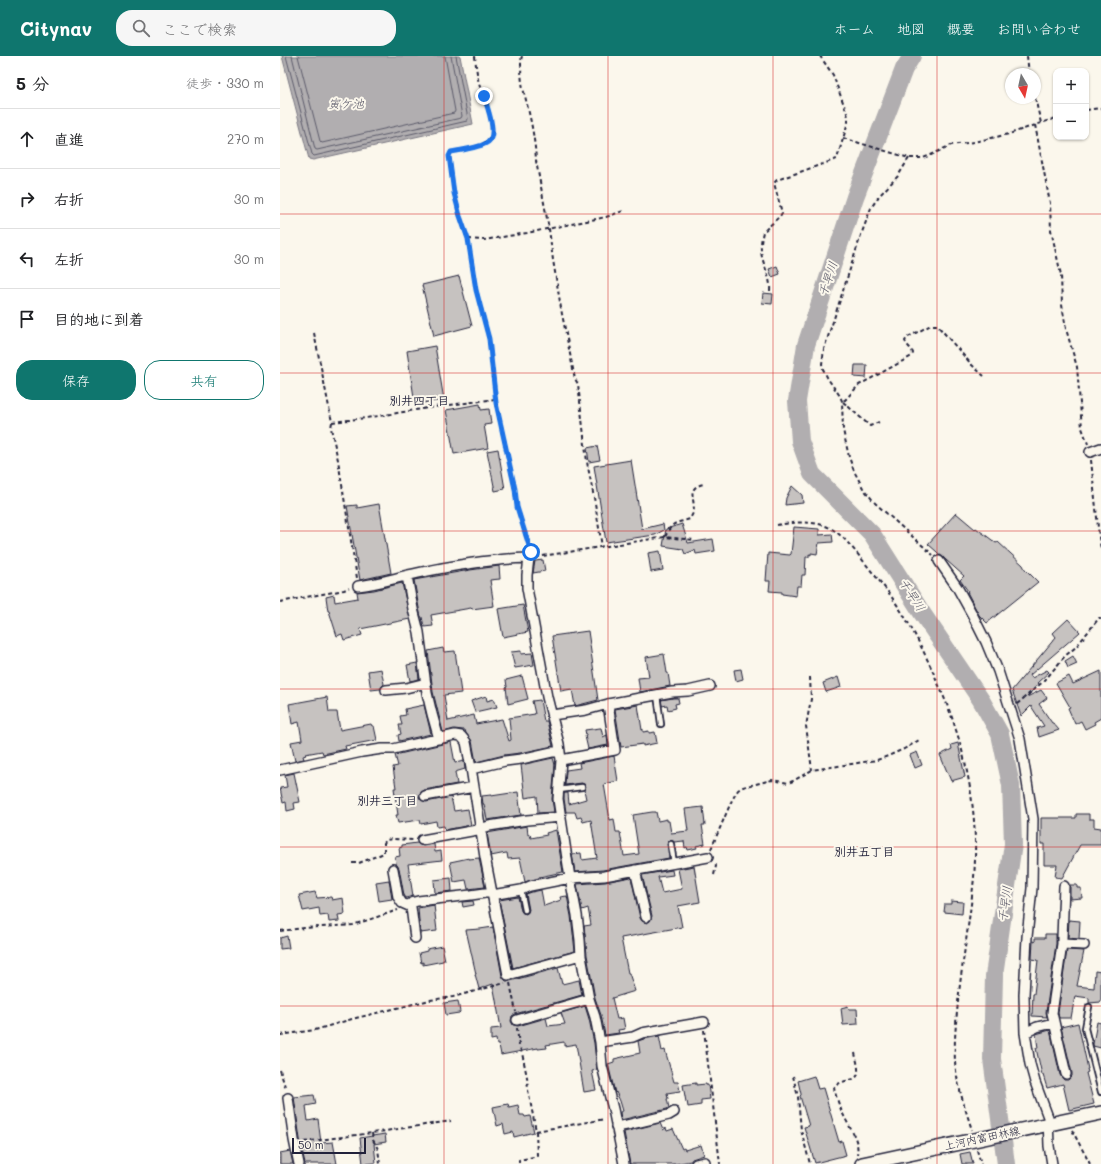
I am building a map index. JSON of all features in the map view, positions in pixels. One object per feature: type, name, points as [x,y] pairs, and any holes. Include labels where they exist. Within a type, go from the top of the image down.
[{"type":"main road","name":"上河内富田林線","points":[[859,1161],[977,1139],[1101,1113]]},
{"type":"street","points":[[1090,452],[1101,448]]},
{"type":"street","points":[[358,586],[450,567],[505,559],[529,558],[527,588],[547,697],[560,744],[560,817],[577,915],[581,955],[589,999],[595,1016],[600,1042],[602,1066],[624,1164]]},
{"type":"street","points":[[939,560],[957,587],[972,614],[998,671],[1020,739],[1033,819],[1032,888],[1027,937],[1024,995],[1025,1034],[1030,1064],[1048,1117],[1045,1125],[1052,1164]]},
{"type":"street","points":[[407,576],[419,632],[432,714],[439,739]]},
{"type":"street","points":[[386,690],[406,688],[426,683]]},
{"type":"street","points":[[552,715],[586,710],[608,704],[710,686]]},
{"type":"street","points":[[471,769],[505,761],[521,760],[552,752],[560,756],[615,750],[608,704]]},
{"type":"street","points":[[280,770],[362,752],[393,749],[461,736],[466,742],[485,857],[508,974],[581,955]]},
{"type":"street","points":[[425,796],[474,787]]},
{"type":"street","points":[[422,840],[477,830],[489,826],[560,817]]},
{"type":"street","points":[[408,905],[418,901],[521,890],[530,886],[570,878],[604,876],[708,857]]},
{"type":"street","points":[[393,869],[398,897],[402,903],[411,908],[415,938]]},
{"type":"street","points":[[635,870],[646,917]]},
{"type":"street","points":[[1064,886],[1062,944],[1052,1013],[1066,1074]]},
{"type":"street","points":[[1062,944],[1084,945]]},
{"type":"street","points":[[517,1020],[589,999]]},
{"type":"street","points":[[600,1042],[633,1037],[642,1033],[704,1022]]},
{"type":"street","points":[[1025,1034],[1037,1027],[1054,1023]]},
{"type":"street","points":[[288,1098],[294,1140],[296,1143],[300,1164]]},
{"type":"street","points":[[615,1122],[637,1123],[674,1112]]},
{"type":"lane","points":[[657,695],[661,724]]},
{"type":"lane","points":[[559,790],[582,787]]},
{"type":"lane","points":[[671,844],[674,863]]},
{"type":"lane","points":[[521,890],[525,910]]},
{"type":"lane","points":[[1089,1007],[1085,1028],[1101,1092]]},
{"type":"path","points":[[474,56],[480,87],[491,122],[492,137],[482,144],[451,152],[449,156],[454,193],[468,239],[476,290],[489,339],[496,399],[515,489],[517,507],[531,552],[529,558],[665,537],[694,540]]},
{"type":"path","points":[[522,56],[523,87],[536,151],[536,161],[549,229],[562,314],[575,380],[578,384],[587,462],[602,547]]},
{"type":"path","points":[[770,291],[771,284],[762,257],[761,244],[763,232],[782,213],[774,184],[777,180],[837,159],[848,122],[848,116],[833,75],[820,56]]},
{"type":"path","points":[[1026,56],[1028,68]]},
{"type":"path","points":[[1036,104],[1041,123]]},
{"type":"path","points":[[1089,110],[1101,108]]},
{"type":"path","points":[[843,138],[909,158],[923,158],[951,145],[974,142],[1009,134],[1053,119]]},
{"type":"path","points":[[1034,125],[1050,202],[1051,230],[1061,275],[1062,305],[1066,329],[1077,367],[1082,428],[1090,452],[1101,549]]},
{"type":"path","points":[[909,158],[898,176],[879,196],[872,208],[861,235],[824,349],[823,369],[842,401],[843,430],[849,456],[854,471],[863,488],[875,503],[939,560]]},
{"type":"path","points":[[468,239],[484,240],[549,229],[606,217],[623,211]]},
{"type":"path","points":[[842,401],[845,400],[859,385],[912,356],[912,350],[905,341],[931,325],[937,326],[972,365],[984,376]]},
{"type":"path","points":[[280,602],[358,586],[338,460],[331,428],[332,422],[314,333]]},
{"type":"path","points":[[332,422],[496,399]]},
{"type":"path","points":[[842,401],[870,426],[879,422]]},
{"type":"path","points":[[665,537],[670,526],[674,523],[690,518],[693,512],[692,493],[695,487],[704,484]]},
{"type":"path","points":[[777,525],[786,523],[815,523],[823,525],[839,534],[847,543],[892,596],[905,618],[926,655],[956,729],[970,787],[975,849],[973,885],[963,959],[956,1031],[955,1061],[961,1094],[973,1133],[977,1139]]},
{"type":"path","points":[[1011,710],[1045,680],[1065,656],[1076,647],[1099,618],[1101,618]]},
{"type":"path","points":[[810,677],[811,699],[806,734],[812,770]]},
{"type":"path","points":[[708,857],[732,800],[738,790],[743,787],[772,780],[793,782],[812,770],[876,760],[904,749],[921,739]]},
{"type":"path","points":[[352,863],[359,863],[384,853],[384,843],[386,840],[422,840]]},
{"type":"path","points":[[280,931],[353,925],[393,913],[408,905]]},
{"type":"path","points":[[280,1035],[315,1030],[352,1019],[430,1000],[453,997],[510,982],[520,1046],[528,1077],[528,1090],[536,1131],[537,1155],[519,1160],[519,1164]]},
{"type":"path","points":[[704,1022],[720,1164]]},
{"type":"path","points":[[855,1053],[858,1070],[857,1076],[855,1078],[842,1081],[834,1088],[843,1115],[852,1130],[858,1149],[859,1161]]},
{"type":"path","points":[[280,1070],[288,1098]]},
{"type":"path","points":[[793,1076],[798,1097],[801,1130],[810,1164]]},
{"type":"path","points":[[1069,1120],[1070,1126],[1090,1164]]},
{"type":"path","points":[[296,1143],[451,1121]]},
{"type":"path","points":[[536,1131],[615,1122]]},
{"type":"path","points":[[372,1133],[373,1140],[378,1149],[380,1164]]},
{"type":"water","name":"寅ケ池","points":[[282,56],[460,56],[473,124],[313,160],[309,159]]},
{"type":"building","points":[[777,266],[780,274],[772,277],[769,269]]},
{"type":"building","points":[[459,276],[472,326],[434,336],[422,285]]},
{"type":"building","points":[[763,293],[773,294],[772,304],[762,303]]},
{"type":"building","points":[[435,346],[444,400],[415,404],[407,351]]},
{"type":"building","points":[[855,365],[867,365],[866,378],[854,377]]},
{"type":"building","points":[[480,404],[481,410],[489,409],[491,424],[484,425],[488,448],[454,454],[446,410]]},
{"type":"building","points":[[597,446],[600,460],[589,462],[587,448]]},
{"type":"building","points":[[498,449],[505,489],[495,491],[487,451]]},
{"type":"building","points":[[631,460],[642,529],[663,524],[664,530],[655,535],[606,542],[594,466]]},
{"type":"building","points":[[792,486],[802,495],[803,503],[785,505],[786,498]]},
{"type":"building","points":[[379,504],[391,573],[360,580],[347,506],[357,505],[357,508]]},
{"type":"building","points":[[956,513],[975,529],[976,528],[996,543],[998,542],[1023,565],[1038,582],[987,623],[979,615],[967,592],[968,591],[960,580],[964,576],[928,544]]},
{"type":"building","points":[[682,524],[688,543],[713,539],[715,551],[696,554],[695,550],[685,554],[683,549],[663,546],[666,529]]},
{"type":"building","points":[[794,527],[819,529],[819,535],[832,534],[833,542],[819,543],[817,554],[811,553],[811,555],[809,554],[809,557],[806,557],[805,575],[802,575],[801,586],[797,586],[796,596],[782,594],[782,592],[769,591],[770,581],[766,581],[768,553],[791,554]]},
{"type":"building","points":[[660,551],[663,570],[651,572],[648,553]]},
{"type":"building","points":[[543,560],[545,571],[533,573],[535,561]]},
{"type":"building","points":[[499,566],[500,579],[490,580],[494,606],[471,608],[431,615],[433,626],[424,627],[414,580]]},
{"type":"building","points":[[402,583],[410,619],[360,629],[362,635],[344,640],[342,634],[337,636],[328,611],[326,597],[334,595],[335,602],[358,598],[357,592],[374,590]]},
{"type":"building","points":[[523,605],[528,632],[503,637],[498,609]]},
{"type":"building","points":[[1068,619],[1080,632],[1030,675],[1032,678],[1047,670],[1049,672],[1037,683],[1038,684],[1027,697],[1041,690],[1047,698],[1039,704],[1052,723],[1059,730],[1039,737],[1037,728],[1044,726],[1031,706],[1021,716],[1012,690],[1056,637],[1053,633]]},
{"type":"building","points":[[588,631],[598,700],[575,706],[572,689],[561,691],[552,636]]},
{"type":"building","points":[[443,648],[444,652],[455,651],[461,693],[444,695],[448,721],[474,715],[476,724],[502,719],[509,741],[511,740],[509,718],[535,714],[532,701],[540,700],[544,721],[547,721],[553,746],[476,762],[472,741],[465,730],[454,729],[443,732],[433,692],[428,651]]},
{"type":"building","points":[[521,651],[521,654],[532,653],[534,665],[515,668],[511,652]]},
{"type":"building","points":[[664,654],[670,686],[640,692],[638,678],[649,677],[646,657]]},
{"type":"building","points":[[1073,656],[1077,664],[1068,668],[1065,661]]},
{"type":"building","points":[[417,663],[419,679],[410,681],[407,665]]},
{"type":"building","points":[[381,669],[384,684],[380,689],[371,690],[368,671]]},
{"type":"building","points":[[741,669],[743,679],[736,681],[734,670]]},
{"type":"building","points":[[1101,671],[1101,718],[1094,722],[1095,724],[1085,729],[1081,721],[1075,724],[1068,708],[1070,707],[1056,683],[1069,676],[1073,684]]},
{"type":"building","points":[[522,676],[528,699],[508,704],[506,680]]},
{"type":"building","points":[[838,677],[841,687],[826,692],[823,683]]},
{"type":"building","points":[[486,696],[487,701],[494,699],[497,707],[475,712],[471,701]]},
{"type":"building","points":[[327,697],[329,712],[337,712],[340,730],[371,724],[374,726],[377,740],[345,746],[346,749],[323,754],[322,751],[305,754],[306,755],[303,756],[304,759],[295,761],[291,742],[302,740],[299,722],[292,724],[289,704]]},
{"type":"building","points":[[678,698],[679,703],[675,704],[676,708],[668,710],[667,705],[662,706],[661,700]]},
{"type":"building","points":[[424,705],[431,734],[399,741],[398,735],[401,734],[399,725],[402,725],[400,716],[406,715],[405,709]]},
{"type":"building","points":[[638,705],[643,732],[655,732],[657,743],[643,746],[643,744],[621,747],[615,709]]},
{"type":"building","points":[[601,728],[603,737],[607,735],[608,745],[588,749],[585,730]]},
{"type":"building","points":[[451,742],[455,763],[464,761],[465,769],[455,772],[457,784],[424,790],[419,797],[421,800],[426,802],[451,797],[454,811],[468,809],[471,825],[445,830],[444,826],[437,827],[436,821],[421,824],[420,820],[398,823],[396,815],[398,815],[393,767],[398,766],[395,755]]},
{"type":"building","points":[[958,743],[965,777],[951,781],[940,755],[952,749],[951,745]]},
{"type":"building","points":[[917,752],[922,765],[915,768],[910,755]]},
{"type":"building","points":[[614,756],[618,781],[604,784],[610,820],[614,819],[616,832],[620,832],[624,856],[639,854],[633,815],[652,812],[656,812],[658,821],[667,819],[667,821],[669,821],[671,833],[688,831],[685,809],[703,807],[705,825],[702,825],[705,844],[688,850],[687,847],[685,848],[684,841],[674,842],[670,840],[667,844],[669,858],[603,870],[575,872],[572,854],[581,853],[582,860],[597,858],[591,820],[583,822],[581,817],[577,818],[575,812],[566,812],[564,793],[568,793],[569,804],[586,799],[584,790],[586,786],[582,783],[565,785],[566,770],[580,768],[579,763]]},
{"type":"building","points":[[553,758],[555,765],[552,799],[554,812],[538,813],[537,796],[525,798],[521,765]]},
{"type":"building","points":[[294,773],[300,802],[294,803],[295,809],[287,811],[286,802],[283,803],[280,788],[287,787],[285,775]]},
{"type":"building","points":[[518,792],[521,815],[487,820],[482,796]]},
{"type":"building","points":[[1076,814],[1089,814],[1089,819],[1094,819],[1094,827],[1101,828],[1101,845],[1080,845],[1062,878],[1055,877],[1057,865],[1044,865],[1044,844],[1041,844],[1041,818],[1076,818]]},
{"type":"building","points":[[527,826],[528,835],[530,834],[531,838],[547,835],[546,833],[556,830],[563,872],[539,877],[525,882],[520,858],[508,859],[507,853],[491,856],[487,833]]},
{"type":"building","points":[[417,843],[423,846],[434,844],[435,852],[441,851],[442,860],[408,864],[413,896],[406,898],[395,857],[400,856],[399,848],[402,847],[402,845]]},
{"type":"building","points":[[469,858],[479,858],[485,887],[468,889],[466,880],[454,882],[450,862]]},
{"type":"building","points":[[694,866],[700,902],[678,906],[682,927],[621,938],[628,973],[635,991],[612,998],[617,1019],[623,1018],[625,1029],[618,1030],[619,1033],[605,1035],[601,1015],[595,998],[587,955],[584,926],[591,925],[588,908],[582,910],[577,884],[605,882],[631,877],[640,918],[642,921],[647,923],[650,921],[652,916],[642,875],[672,870],[673,875],[658,877],[662,893],[682,889],[678,869]]},
{"type":"building","points":[[451,878],[452,891],[435,893],[434,880]]},
{"type":"building","points":[[389,880],[392,899],[379,901],[376,882]]},
{"type":"building","points":[[1070,885],[1077,885],[1077,888],[1081,888],[1082,898],[1070,899]]},
{"type":"building","points":[[541,890],[544,906],[561,900],[560,897],[567,896],[575,951],[513,968],[499,900],[518,897],[521,911],[526,914],[529,910],[526,894]]},
{"type":"building","points":[[315,892],[317,898],[331,897],[332,900],[343,898],[345,914],[338,915],[339,921],[329,922],[328,915],[320,916],[319,908],[303,911],[299,895]]},
{"type":"building","points":[[473,901],[474,905],[463,907],[462,902]]},
{"type":"building","points":[[951,901],[963,902],[962,914],[944,912],[945,904],[951,904]]},
{"type":"building","points":[[434,905],[437,931],[420,933],[418,908]]},
{"type":"building","points":[[1069,920],[1080,921],[1079,939],[1068,938]]},
{"type":"building","points":[[493,927],[502,976],[506,981],[558,968],[562,984],[579,980],[582,995],[515,1014],[512,1016],[511,1021],[513,1025],[518,1026],[546,1018],[548,1026],[565,1024],[561,1013],[585,1006],[594,1043],[597,1070],[592,1071],[596,1090],[584,1092],[576,1044],[564,1046],[564,1042],[546,1045],[547,1048],[538,1048],[501,1055],[496,1039],[491,1040],[491,1029],[501,1028],[493,984],[479,989],[466,930]]},
{"type":"building","points":[[1045,934],[1056,934],[1056,944],[1046,1012],[1047,1017],[1032,1016],[1033,994],[1038,960],[1032,959],[1033,941],[1035,942],[1035,938],[1045,938]]},
{"type":"building","points":[[287,936],[289,948],[280,949],[280,938]]},
{"type":"building","points":[[442,946],[445,960],[423,965],[423,962],[421,963],[419,953],[427,951],[427,949]]},
{"type":"building","points":[[1067,950],[1084,951],[1077,986],[1094,988],[1095,971],[1101,972],[1101,1002],[1089,1003],[1089,998],[1075,996],[1071,1018],[1059,1018],[1058,1013]]},
{"type":"building","points":[[458,1001],[460,1012],[446,1015],[444,1003]]},
{"type":"building","points":[[848,1006],[849,1009],[857,1009],[858,1024],[843,1025],[841,1008]]},
{"type":"building","points":[[1097,1022],[1101,1023],[1101,1048],[1093,1046]]},
{"type":"building","points":[[1078,1023],[1088,1069],[1088,1072],[1086,1073],[1094,1104],[1069,1110],[1063,1084],[1047,1088],[1042,1075],[1036,1048],[1038,1048],[1036,1034],[1050,1030],[1060,1075],[1064,1080],[1068,1080],[1072,1076],[1072,1073],[1061,1027]]},
{"type":"building","points":[[659,1036],[662,1051],[665,1050],[674,1082],[678,1082],[680,1091],[667,1093],[669,1108],[667,1109],[621,1120],[620,1112],[623,1111],[616,1092],[615,1093],[608,1064],[614,1062],[614,1059],[640,1053],[638,1041]]},
{"type":"building","points":[[814,1076],[818,1089],[823,1088],[839,1142],[842,1141],[846,1155],[815,1163],[804,1127],[809,1126],[800,1096],[801,1094],[798,1081]]},
{"type":"building","points":[[696,1083],[696,1085],[708,1085],[710,1099],[701,1100],[701,1105],[688,1107],[683,1085]]},
{"type":"building","points":[[314,1095],[316,1104],[306,1106],[308,1121],[318,1119],[321,1143],[333,1142],[337,1164],[305,1164],[294,1097]]},
{"type":"building","points":[[508,1104],[509,1107],[518,1105],[520,1115],[524,1115],[525,1117],[530,1116],[534,1132],[514,1137],[513,1132],[505,1134],[503,1124],[497,1126],[493,1107]]},
{"type":"building","points":[[660,1123],[663,1130],[666,1128],[667,1131],[673,1129],[682,1149],[684,1148],[685,1150],[701,1145],[704,1155],[692,1159],[691,1161],[675,1164],[630,1164],[624,1132]]},
{"type":"building","points":[[385,1134],[386,1142],[374,1144],[376,1163],[363,1164],[360,1138]]},
{"type":"building","points":[[290,1151],[293,1164],[280,1164],[280,1153]]},
{"type":"building","points":[[970,1152],[973,1164],[962,1164],[960,1154]]},
{"type":"waterway","name":"千早川","points":[[912,56],[904,69],[855,197],[806,345],[797,401],[800,441],[812,474],[872,534],[922,613],[981,700],[1000,734],[1011,785],[1013,844],[994,976],[992,1059],[1006,1164]]},
{"type":"district","name":"別井四丁目","points":[[419,401]]},
{"type":"district","name":"別井三丁目","points":[[387,801]]},
{"type":"district","name":"別井五丁目","points":[[864,852]]},
{"type":"route","points":[[484,96],[491,122],[492,137],[482,144],[451,152],[449,156],[454,193],[468,239],[476,290],[489,339],[496,403],[515,489],[517,507],[531,552]]}]
